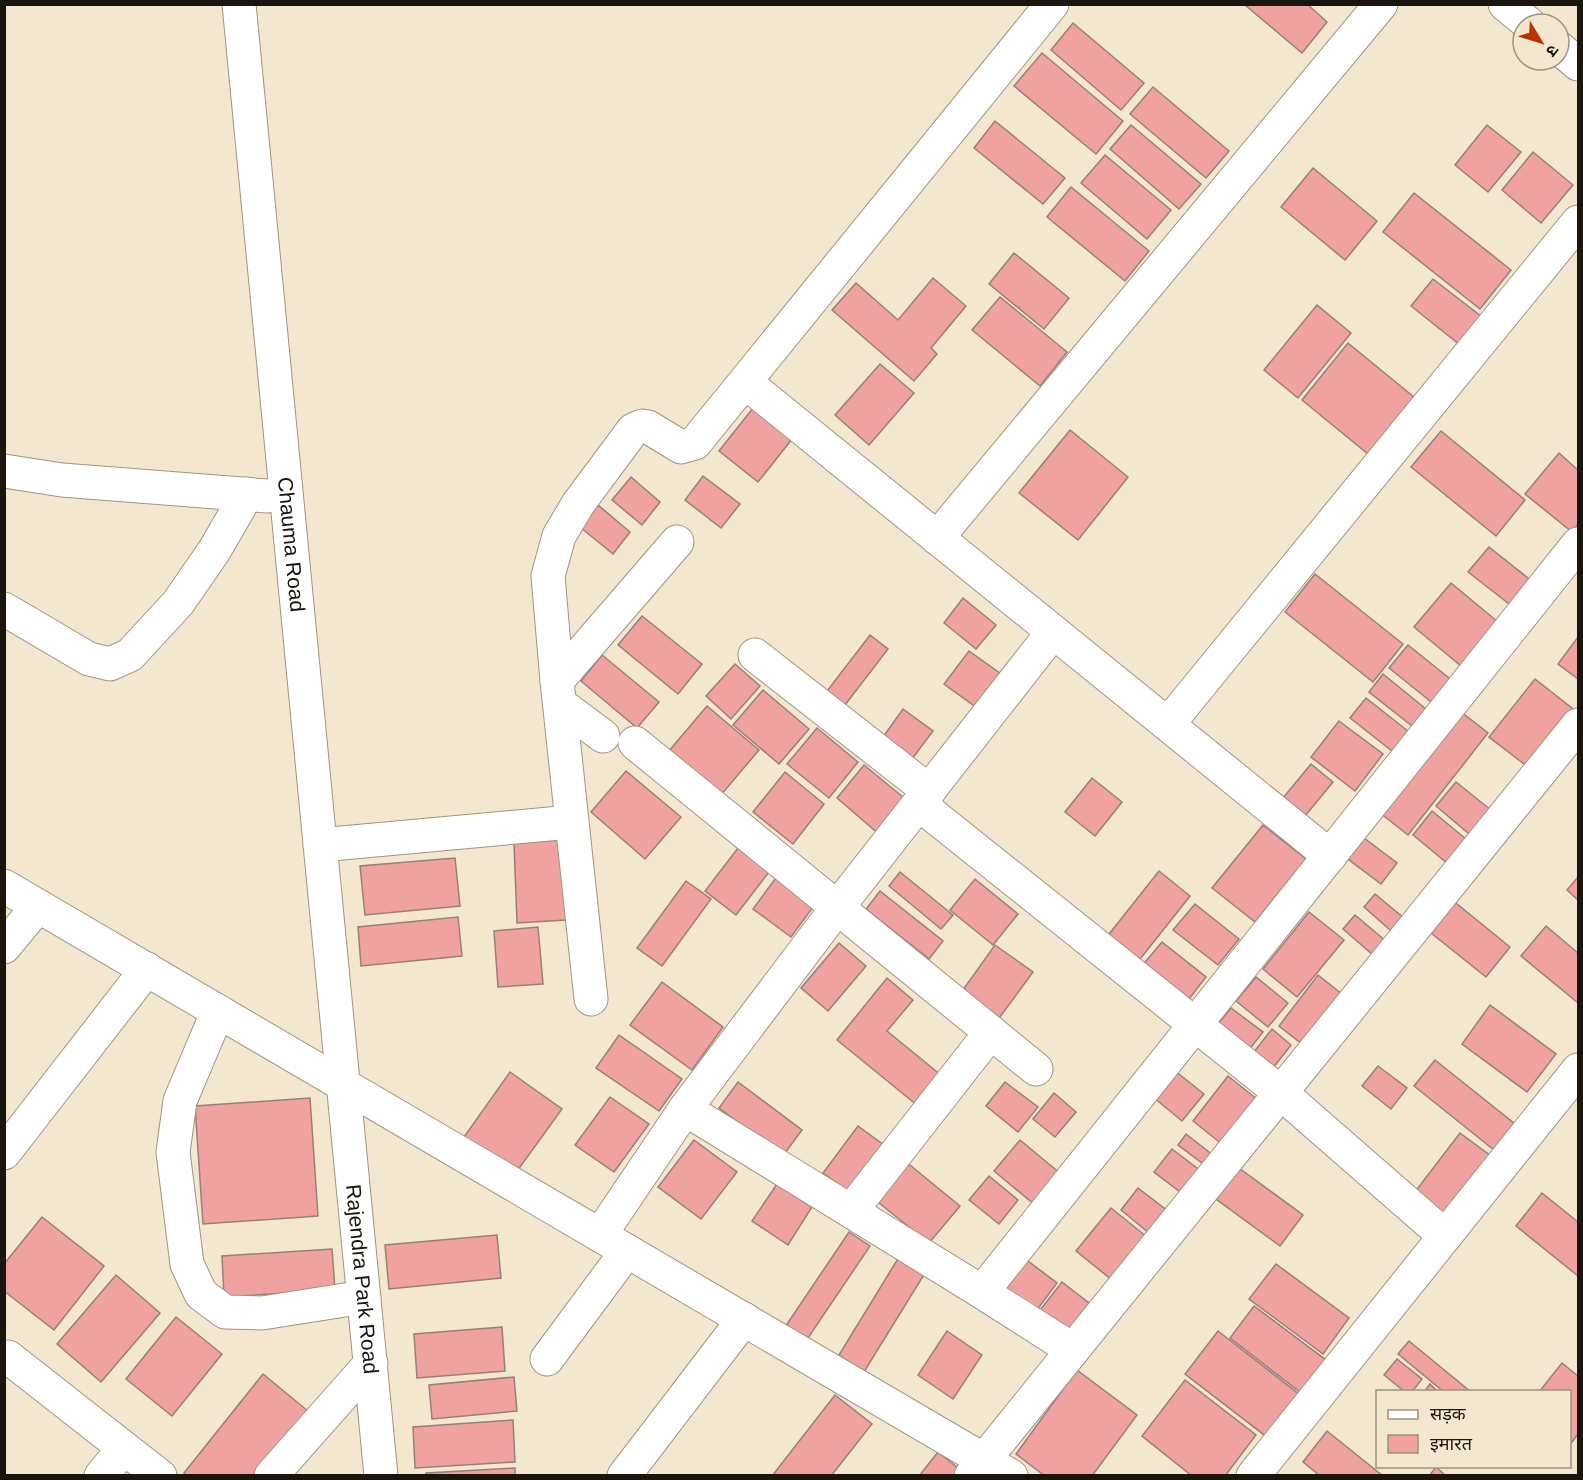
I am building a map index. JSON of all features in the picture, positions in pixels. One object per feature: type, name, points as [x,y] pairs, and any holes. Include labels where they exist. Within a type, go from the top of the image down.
[{"type":"street","name":"Chauma Road","points":[[239,4],[344,1083]]},
{"type":"street","points":[[591,999],[571,822],[548,576],[559,536],[578,504],[633,430],[642,426],[648,427],[676,445],[688,446],[695,443],[1052,4]]},
{"type":"street","points":[[937,538],[1381,4]]},
{"type":"street","points":[[1168,724],[1578,222]]},
{"type":"street","points":[[745,382],[1330,856]]},
{"type":"street","points":[[6,475],[286,498]]},
{"type":"street","points":[[4,609],[89,659],[110,664],[130,655],[178,603],[214,551],[247,494]]},
{"type":"street","points":[[558,693],[677,542]]},
{"type":"street","points":[[982,1292],[1578,544]]},
{"type":"street","points":[[547,1359],[685,1109],[837,908],[1053,632]]},
{"type":"street","points":[[755,655],[1195,1025],[1281,1093],[1445,1236]]},
{"type":"street","points":[[558,693],[603,736]]},
{"type":"street","points":[[4,886],[744,1319],[989,1470],[1073,1350],[1578,725]]},
{"type":"street","points":[[636,743],[1036,1069]]},
{"type":"street","points":[[320,845],[571,822]]},
{"type":"street","points":[[4,947],[38,906]]},
{"type":"street","points":[[4,1153],[147,969]]},
{"type":"street","points":[[218,1011],[180,1101],[173,1152],[187,1264],[201,1294],[225,1312],[262,1313],[364,1297]]},
{"type":"street","points":[[851,1211],[991,1032]]},
{"type":"street","points":[[1253,1476],[1578,1070]]},
{"type":"street","name":"Rajendra Park Road","points":[[344,1083],[381,1476]]},
{"type":"street","points":[[685,1109],[1073,1350]]},
{"type":"street","points":[[624,1476],[744,1319]]},
{"type":"street","points":[[8,1357],[160,1476]]},
{"type":"street","points":[[271,1476],[371,1363]]},
{"type":"street","points":[[101,1476],[124,1448]]},
{"type":"building","points":[[1244,4],[1307,4],[1327,22],[1302,53]]},
{"type":"building","points":[[1073,23],[1144,83],[1121,110],[1051,50]]},
{"type":"building","points":[[1042,53],[1123,121],[1096,154],[1014,86]]},
{"type":"building","points":[[1153,87],[1229,151],[1206,178],[1130,114]]},
{"type":"building","points":[[995,121],[1065,178],[1043,204],[974,148]]},
{"type":"building","points":[[1131,125],[1201,184],[1179,209],[1110,149]]},
{"type":"building","points":[[1487,125],[1521,152],[1488,192],[1455,165]]},
{"type":"building","points":[[1533,152],[1573,185],[1541,223],[1502,190]]},
{"type":"building","points":[[1105,155],[1171,210],[1147,239],[1081,183]]},
{"type":"building","points":[[1313,168],[1377,221],[1345,260],[1281,207]]},
{"type":"building","points":[[1071,187],[1149,251],[1125,281],[1047,217]]},
{"type":"building","points":[[1414,193],[1511,270],[1480,309],[1383,232]]},
{"type":"building","points":[[1014,253],[1069,298],[1044,329],[989,284]]},
{"type":"building","points":[[933,278],[966,306],[931,348],[937,354],[914,381],[832,310],[856,283],[898,320]]},
{"type":"building","points":[[1433,279],[1482,317],[1460,345],[1411,306]]},
{"type":"building","points":[[1000,297],[1067,352],[1040,386],[972,330]]},
{"type":"building","points":[[1317,305],[1351,333],[1298,398],[1264,370]]},
{"type":"building","points":[[1348,343],[1420,402],[1374,459],[1302,400]]},
{"type":"building","points":[[880,364],[914,393],[869,445],[835,415]]},
{"type":"building","points":[[753,408],[792,439],[758,482],[719,451]]},
{"type":"building","points":[[1070,430],[1128,477],[1078,540],[1019,493]]},
{"type":"building","points":[[1441,431],[1525,500],[1496,536],[1411,467]]},
{"type":"building","points":[[1559,453],[1578,470],[1578,524],[1572,532],[1525,494]]},
{"type":"building","points":[[703,476],[740,504],[721,528],[685,500]]},
{"type":"building","points":[[631,477],[660,502],[642,525],[612,500]]},
{"type":"building","points":[[598,505],[630,532],[613,554],[580,527]]},
{"type":"building","points":[[1489,547],[1533,582],[1513,607],[1468,572]]},
{"type":"building","points":[[1315,574],[1403,644],[1373,682],[1285,612]]},
{"type":"building","points":[[1451,583],[1498,622],[1461,666],[1414,627]]},
{"type":"building","points":[[963,598],[996,625],[976,649],[944,623]]},
{"type":"building","points":[[642,616],[702,664],[678,694],[618,645]]},
{"type":"building","points":[[870,635],[888,649],[842,709],[824,695]]},
{"type":"building","points":[[1578,637],[1578,679],[1558,664]]},
{"type":"building","points":[[1408,645],[1454,682],[1435,705],[1389,668]]},
{"type":"building","points":[[969,651],[1001,674],[977,708],[944,684]]},
{"type":"building","points":[[602,655],[659,702],[637,728],[581,681]]},
{"type":"building","points":[[735,664],[760,686],[731,719],[706,696]]},
{"type":"building","points":[[1383,674],[1426,709],[1412,726],[1369,692]]},
{"type":"building","points":[[1535,679],[1573,709],[1528,767],[1489,737]]},
{"type":"building","points":[[763,690],[809,729],[779,764],[733,725]]},
{"type":"building","points":[[1366,698],[1408,731],[1392,751],[1350,718]]},
{"type":"building","points":[[707,706],[759,750],[715,802],[663,758]]},
{"type":"building","points":[[1456,708],[1488,733],[1408,835],[1375,809]]},
{"type":"building","points":[[903,709],[933,731],[912,759],[883,737]]},
{"type":"building","points":[[1339,721],[1383,754],[1355,791],[1311,757]]},
{"type":"building","points":[[817,728],[858,762],[829,798],[787,764]]},
{"type":"building","points":[[1311,764],[1333,782],[1305,816],[1283,798]]},
{"type":"building","points":[[864,765],[909,802],[881,836],[837,798]]},
{"type":"building","points":[[626,771],[681,817],[645,859],[591,812]]},
{"type":"building","points":[[785,772],[824,804],[793,844],[753,812]]},
{"type":"building","points":[[1092,778],[1122,802],[1095,836],[1065,812]]},
{"type":"building","points":[[1456,782],[1496,814],[1475,839],[1436,806]]},
{"type":"building","points":[[1432,811],[1472,844],[1453,868],[1413,835]]},
{"type":"building","points":[[1263,825],[1306,859],[1255,922],[1212,888]]},
{"type":"building","points":[[1364,838],[1397,863],[1381,884],[1348,859]]},
{"type":"building","points":[[563,840],[566,920],[517,923],[514,843]]},
{"type":"building","points":[[738,848],[769,872],[736,915],[705,891]]},
{"type":"building","points":[[455,858],[460,906],[365,915],[360,866]]},
{"type":"building","points":[[1159,871],[1190,896],[1137,963],[1106,938]]},
{"type":"building","points":[[900,872],[953,915],[941,929],[889,886]]},
{"type":"building","points":[[778,875],[816,903],[791,937],[753,909]]},
{"type":"building","points":[[1578,877],[1578,900],[1567,890]]},
{"type":"building","points":[[975,879],[1018,914],[993,945],[950,910]]},
{"type":"building","points":[[686,881],[711,899],[662,966],[637,948]]},
{"type":"building","points":[[880,891],[943,941],[929,959],[866,909]]},
{"type":"building","points":[[1375,894],[1410,923],[1398,937],[1364,907]]},
{"type":"building","points":[[1451,899],[1510,947],[1486,977],[1426,929]]},
{"type":"building","points":[[1195,904],[1239,939],[1218,965],[1173,930]]},
{"type":"building","points":[[1309,912],[1344,940],[1297,997],[1263,969]]},
{"type":"building","points":[[1355,915],[1393,947],[1381,962],[1343,929]]},
{"type":"building","points":[[458,917],[462,956],[361,966],[358,927]]},
{"type":"building","points":[[1546,926],[1578,953],[1578,1003],[1521,956]]},
{"type":"building","points":[[538,927],[543,984],[498,987],[494,931]]},
{"type":"building","points":[[1162,942],[1206,977],[1186,1003],[1141,967]]},
{"type":"building","points":[[839,943],[866,966],[828,1011],[801,988]]},
{"type":"building","points":[[995,945],[1033,972],[997,1021],[960,994]]},
{"type":"building","points":[[1318,975],[1342,994],[1302,1044],[1279,1026]]},
{"type":"building","points":[[1256,977],[1288,1003],[1268,1027],[1236,1001]]},
{"type":"building","points":[[887,978],[913,1000],[887,1031],[947,1080],[923,1110],[837,1040]]},
{"type":"building","points":[[662,982],[723,1027],[692,1070],[630,1025]]},
{"type":"building","points":[[1490,1005],[1556,1054],[1527,1092],[1462,1044]]},
{"type":"building","points":[[1231,1008],[1263,1032],[1245,1055],[1213,1030]]},
{"type":"building","points":[[1272,1029],[1291,1045],[1273,1068],[1253,1053]]},
{"type":"building","points":[[619,1035],[682,1079],[659,1111],[596,1068]]},
{"type":"building","points":[[1435,1060],[1525,1132],[1504,1158],[1414,1086]]},
{"type":"building","points":[[1378,1066],[1407,1088],[1391,1109],[1362,1086]]},
{"type":"building","points":[[1174,1070],[1204,1094],[1182,1121],[1153,1097]]},
{"type":"building","points":[[510,1072],[562,1109],[515,1174],[464,1137]]},
{"type":"building","points":[[1228,1076],[1263,1104],[1228,1149],[1193,1121]]},
{"type":"building","points":[[738,1082],[802,1130],[783,1156],[719,1108]]},
{"type":"building","points":[[1005,1082],[1038,1107],[1018,1132],[986,1106]]},
{"type":"building","points":[[1054,1093],[1076,1112],[1055,1137],[1033,1119]]},
{"type":"building","points":[[610,1097],[649,1124],[614,1172],[575,1145]]},
{"type":"building","points":[[310,1098],[318,1216],[203,1224],[195,1106]]},
{"type":"building","points":[[858,1126],[888,1148],[853,1195],[823,1173]]},
{"type":"building","points":[[1460,1133],[1495,1159],[1445,1223],[1411,1197]]},
{"type":"building","points":[[1186,1134],[1218,1159],[1210,1169],[1178,1145]]},
{"type":"building","points":[[694,1140],[737,1172],[701,1219],[658,1187]]},
{"type":"building","points":[[1020,1140],[1061,1174],[1035,1205],[994,1171]]},
{"type":"building","points":[[1172,1149],[1206,1175],[1188,1198],[1154,1172]]},
{"type":"building","points":[[905,1161],[960,1206],[929,1243],[874,1199]]},
{"type":"building","points":[[1239,1168],[1303,1215],[1280,1246],[1216,1199]]},
{"type":"building","points":[[989,1176],[1018,1200],[999,1224],[969,1200]]},
{"type":"building","points":[[777,1184],[812,1207],[788,1245],[752,1221]]},
{"type":"building","points":[[1138,1188],[1173,1215],[1155,1238],[1121,1210]]},
{"type":"building","points":[[1542,1193],[1578,1222],[1578,1276],[1516,1226]]},
{"type":"building","points":[[1111,1208],[1147,1237],[1112,1280],[1076,1251]]},
{"type":"building","points":[[42,1217],[104,1266],[54,1330],[4,1291],[4,1264]]},
{"type":"building","points":[[849,1232],[870,1246],[806,1341],[785,1327]]},
{"type":"building","points":[[497,1235],[501,1278],[389,1289],[385,1245]]},
{"type":"building","points":[[332,1249],[335,1290],[224,1297],[222,1256]]},
{"type":"building","points":[[899,1257],[925,1273],[864,1372],[839,1355]]},
{"type":"building","points":[[1024,1258],[1057,1283],[1034,1314],[1000,1288]]},
{"type":"building","points":[[1276,1264],[1349,1318],[1323,1354],[1249,1299]]},
{"type":"building","points":[[116,1275],[160,1313],[101,1382],[57,1344]]},
{"type":"building","points":[[1062,1282],[1098,1310],[1071,1346],[1034,1318]]},
{"type":"building","points":[[1254,1306],[1330,1363],[1305,1396],[1230,1338]]},
{"type":"building","points":[[176,1317],[222,1354],[172,1416],[126,1379]]},
{"type":"building","points":[[502,1327],[505,1371],[417,1378],[414,1334]]},
{"type":"building","points":[[947,1331],[982,1355],[953,1399],[918,1375]]},
{"type":"building","points":[[1218,1331],[1304,1398],[1272,1441],[1185,1374]]},
{"type":"building","points":[[1409,1341],[1469,1390],[1442,1390],[1398,1354]]},
{"type":"building","points":[[1397,1359],[1422,1379],[1414,1390],[1403,1390],[1384,1375]]},
{"type":"building","points":[[1562,1363],[1578,1376],[1578,1434],[1571,1444],[1571,1390],[1541,1390]]},
{"type":"building","points":[[1077,1370],[1137,1415],[1092,1476],[1045,1476],[1016,1454]]},
{"type":"building","points":[[263,1374],[308,1411],[257,1476],[187,1476],[184,1473]]},
{"type":"building","points":[[514,1377],[517,1411],[432,1419],[429,1385]]},
{"type":"building","points":[[1185,1380],[1256,1435],[1225,1476],[1192,1476],[1142,1436]]},
{"type":"building","points":[[1430,1384],[1436,1390],[1426,1390]]},
{"type":"building","points":[[835,1395],[872,1424],[831,1476],[772,1476]]},
{"type":"building","points":[[513,1420],[515,1462],[415,1468],[413,1427]]},
{"type":"building","points":[[1327,1431],[1383,1476],[1320,1476],[1303,1462]]},
{"type":"building","points":[[938,1452],[963,1472],[960,1476],[919,1476]]},
{"type":"building","points":[[515,1468],[515,1476],[426,1476],[426,1473]]},
{"type":"building","points":[[1437,1468],[1446,1476],[1429,1476]]}]
